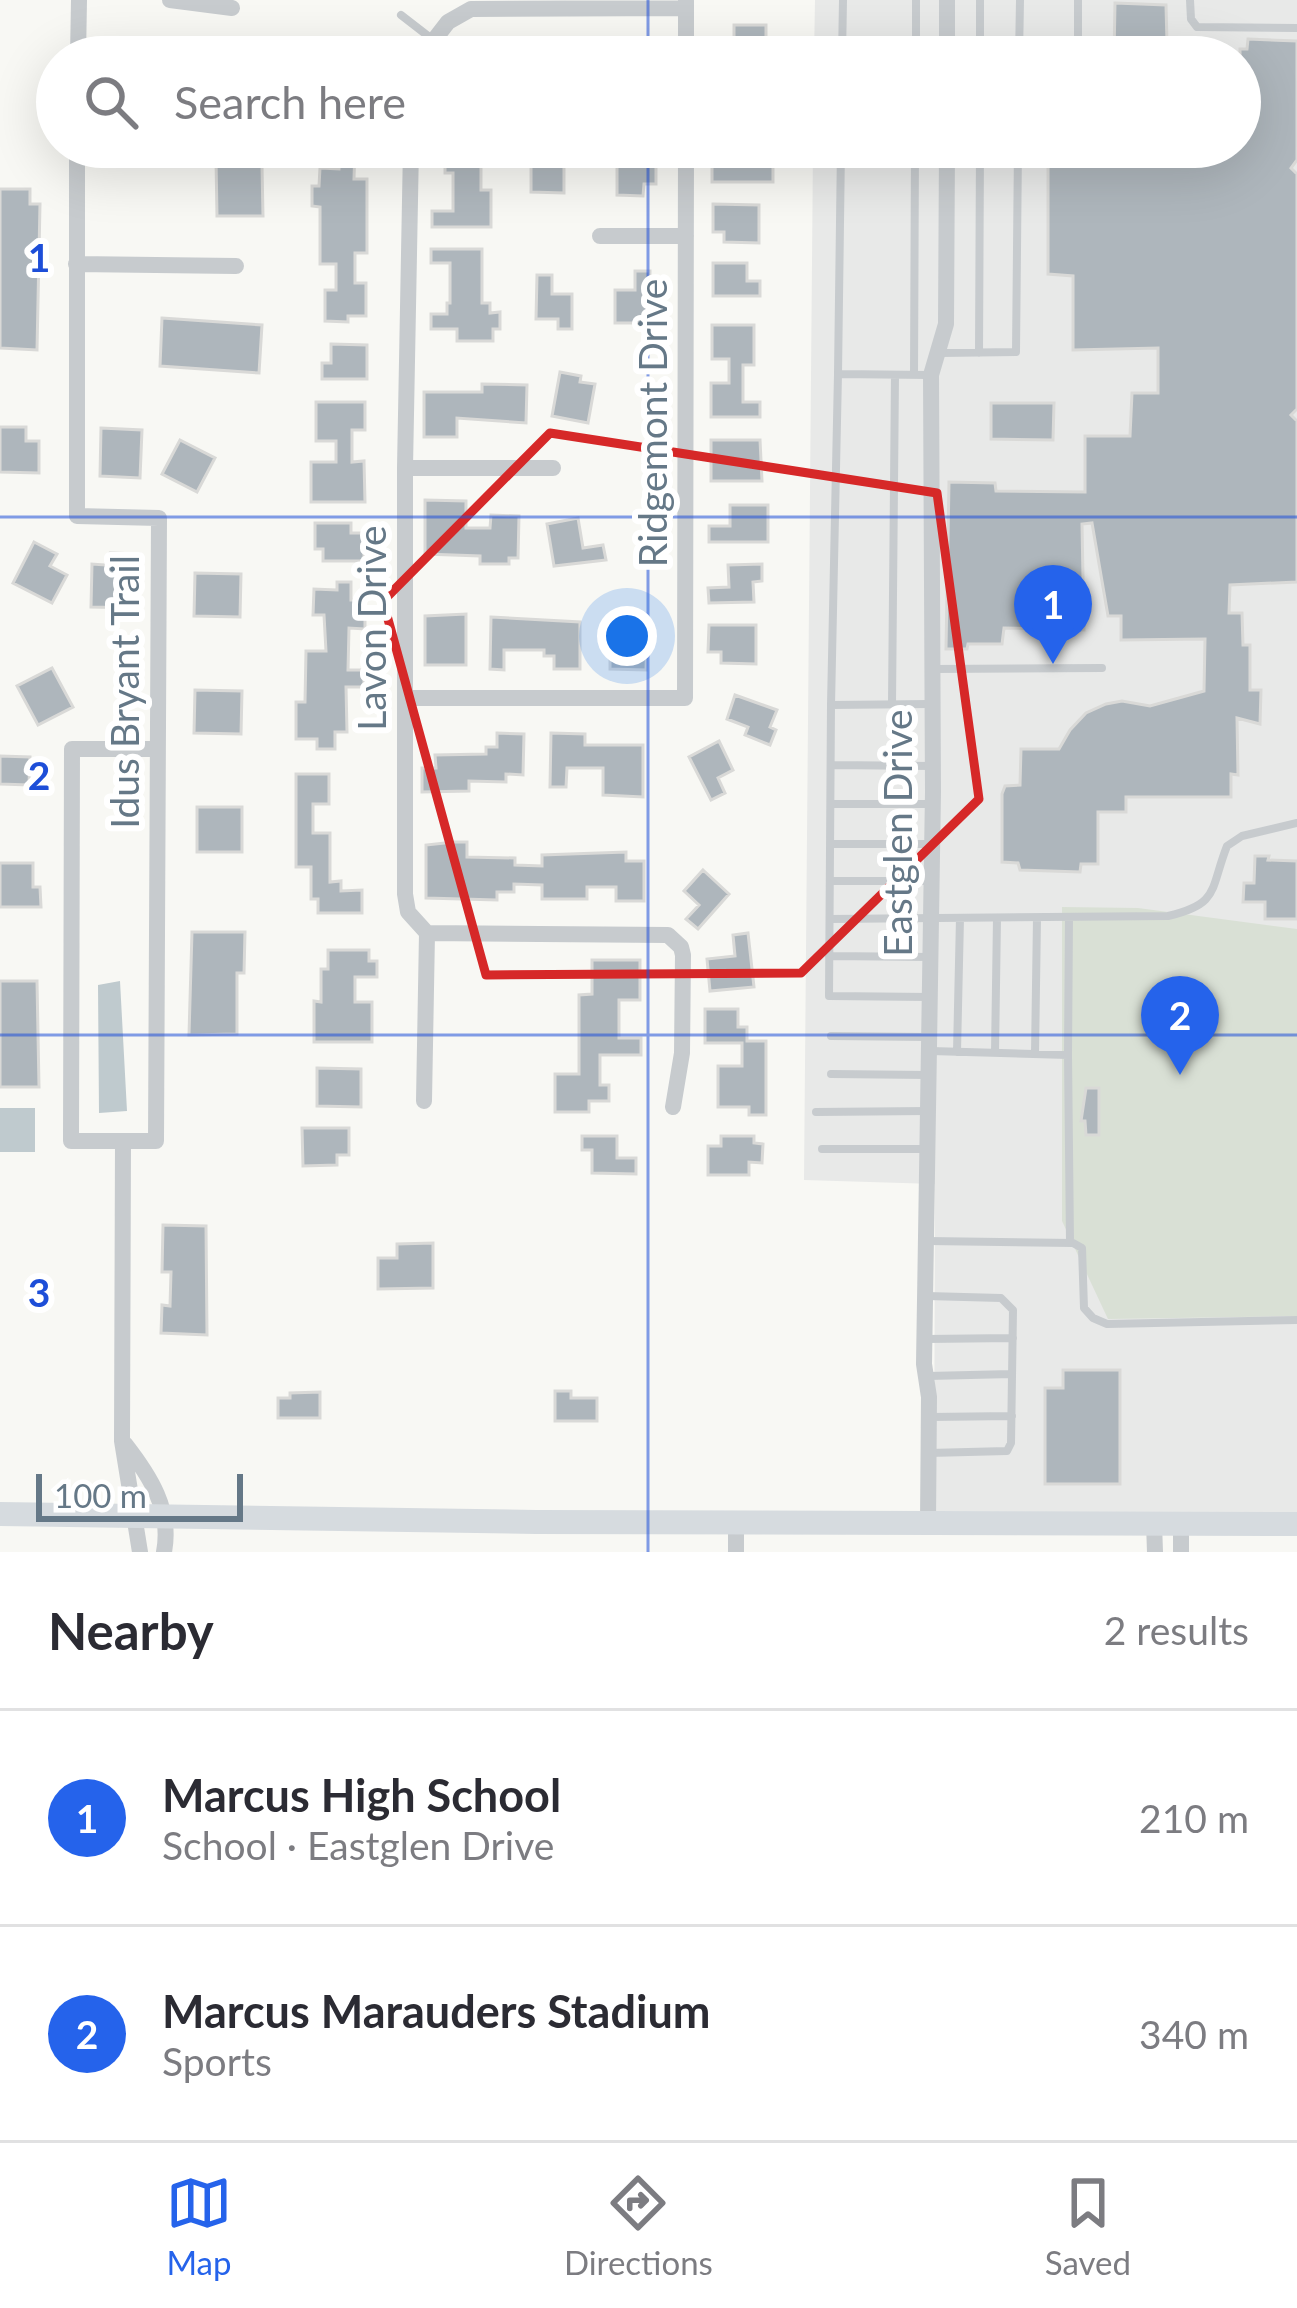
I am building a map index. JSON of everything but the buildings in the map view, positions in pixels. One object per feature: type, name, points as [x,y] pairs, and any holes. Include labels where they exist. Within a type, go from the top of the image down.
[{"type":"street","points":[[78,36],[79,0]]},
{"type":"street","points":[[170,0],[232,8]]},
{"type":"street","points":[[947,0],[947,36]]},
{"type":"street","points":[[434,36],[470,5],[686,4],[686,36]]},
{"type":"street","name":"Idus Bryant Trail","points":[[77,168],[76,516],[159,518],[156,1141],[123,1141]]},
{"type":"street","name":"Lavon Drive","points":[[411,168],[405,894],[408,912],[427,933],[424,1101]]},
{"type":"street","name":"Ridgemont Drive","points":[[405,698],[685,698],[686,168]]},
{"type":"street","name":"Eastglen Drive","points":[[928,1522],[925,1339],[933,766],[922,375],[939,353],[946,324],[947,168]]},
{"type":"street","points":[[600,236],[686,236]]},
{"type":"street","points":[[76,264],[236,266]]},
{"type":"street","points":[[405,468],[553,468]]},
{"type":"street","points":[[140,1552],[122,1441],[123,1141],[71,1141],[72,749],[157,749]]},
{"type":"street","points":[[427,933],[668,935],[681,946],[683,955],[682,1053],[673,1107]]},
{"type":"street","points":[[122,1441],[150,1475],[165,1516],[164,1552]]},
{"type":"street","points":[[0,1514],[1297,1524]]},
{"type":"street","points":[[736,1521],[736,1552]]},
{"type":"street","points":[[1154,1523],[1155,1552]]},
{"type":"street","points":[[1181,1523],[1181,1552]]},
{"type":"lane","points":[[842,0],[842,36]]},
{"type":"lane","points":[[916,0],[916,36]]},
{"type":"lane","points":[[980,0],[980,36]]},
{"type":"lane","points":[[1019,36],[1020,0]]},
{"type":"lane","points":[[1078,0],[1078,36]]},
{"type":"lane","points":[[1190,0],[1191,19],[1197,27],[1297,28]]},
{"type":"lane","points":[[400,14],[427,36]]},
{"type":"lane","points":[[841,168],[829,996],[930,997]]},
{"type":"lane","points":[[838,374],[922,375],[916,168]]},
{"type":"lane","points":[[980,168],[980,353]]},
{"type":"lane","points":[[939,353],[1016,352],[1018,168]]},
{"type":"lane","points":[[892,704],[895,375]]},
{"type":"lane","points":[[932,670],[1102,668]]},
{"type":"lane","points":[[832,705],[932,704]]},
{"type":"lane","points":[[831,765],[933,766]]},
{"type":"lane","points":[[831,804],[933,804]]},
{"type":"lane","points":[[830,919],[1168,916],[1196,910],[1213,891],[1227,846],[1242,836],[1297,823]]},
{"type":"lane","points":[[830,844],[933,844]]},
{"type":"lane","points":[[830,880],[932,881]]},
{"type":"lane","points":[[1035,1054],[1037,917]]},
{"type":"lane","points":[[1069,917],[1070,1242]]},
{"type":"lane","points":[[995,1053],[998,918]]},
{"type":"lane","points":[[958,1052],[960,919]]},
{"type":"lane","points":[[829,956],[931,957]]},
{"type":"lane","points":[[831,1036],[930,1044],[958,1052],[1068,1055]]},
{"type":"lane","points":[[831,1074],[929,1075]]},
{"type":"lane","points":[[816,1112],[928,1111]]},
{"type":"lane","points":[[822,1149],[928,1149]]},
{"type":"lane","points":[[926,1241],[1070,1242],[1082,1248],[1085,1260],[1084,1308],[1107,1324],[1297,1320]]},
{"type":"lane","points":[[926,1296],[1008,1300],[1013,1310],[1012,1443],[1007,1451],[928,1453]]},
{"type":"lane","points":[[925,1339],[1013,1338]]},
{"type":"lane","points":[[926,1376],[1012,1374]]},
{"type":"lane","points":[[929,1417],[1012,1416]]},
{"type":"highlighted area","points":[[550,433],[937,493],[979,799],[801,973],[486,975],[383,601]]},
{"type":"shaded area","points":[[815,0],[1297,0],[1297,1514],[934,1511],[935,1184],[804,1180],[813,168],[1261,168],[1261,36],[814,36]]},
{"type":"shaded area","points":[[1062,907],[1138,908],[1297,929],[1297,1316],[1108,1319],[1062,1221]]},
{"type":"shaded area","points":[[120,981],[127,1111],[99,1113],[98,985]]},
{"type":"shaded area","points":[[0,1108],[35,1108],[35,1152],[0,1152]]},
{"type":"place","name":"Marcus High School","points":[[1053,664]]},
{"type":"place","name":"Marcus Marauders Stadium","points":[[1180,1075]]}]
